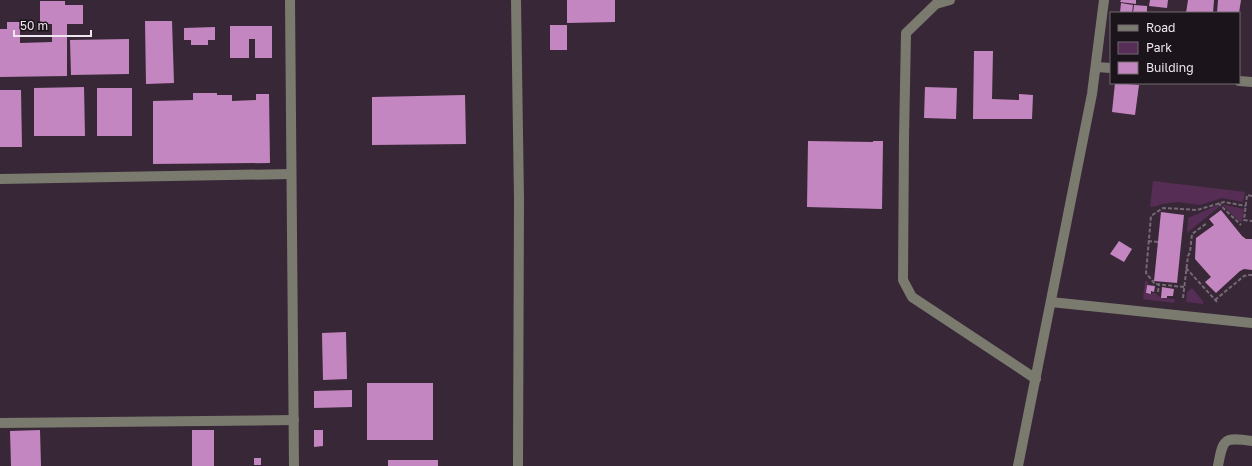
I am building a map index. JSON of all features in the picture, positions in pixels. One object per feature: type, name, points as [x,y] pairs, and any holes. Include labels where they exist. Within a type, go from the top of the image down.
[{"type":"street","points":[[290,0],[294,466]]},
{"type":"street","points":[[516,0],[519,199],[518,466]]},
{"type":"street","points":[[950,0],[936,4],[906,33],[902,280],[912,297],[1036,379]]},
{"type":"street","points":[[1018,466],[1092,94],[1104,0]]},
{"type":"street","points":[[1096,67],[1110,68]]},
{"type":"street","points":[[1240,81],[1252,82]]},
{"type":"street","points":[[0,179],[291,174]]},
{"type":"street","points":[[1051,302],[1252,323]]},
{"type":"street","points":[[0,423],[294,420]]},
{"type":"street","points":[[1218,466],[1222,446],[1227,440],[1235,438],[1252,441]]},
{"type":"path","points":[[1252,196],[1247,195],[1244,220],[1252,221]]},
{"type":"path","points":[[1184,287],[1155,284],[1146,273],[1151,216],[1163,208],[1197,210],[1224,202],[1246,206]]},
{"type":"path","points":[[1218,203],[1241,225]]},
{"type":"path","points":[[1183,298],[1186,268],[1192,234],[1207,223]]},
{"type":"path","points":[[1148,241],[1158,242]]},
{"type":"path","points":[[1186,268],[1218,303]]},
{"type":"path","points":[[1215,300],[1244,276],[1248,274],[1252,275]]},
{"type":"path","points":[[1158,292],[1159,284]]},
{"type":"green space","points":[[1153,181],[1245,192],[1243,202],[1222,198],[1200,205],[1178,202],[1150,207]]},
{"type":"green space","points":[[1218,205],[1219,207],[1187,233],[1188,218]]},
{"type":"green space","points":[[1223,205],[1244,209],[1242,222],[1239,221]]},
{"type":"green space","points":[[1145,281],[1149,284],[1147,284],[1146,294],[1156,293],[1161,298],[1175,299],[1174,303],[1143,299]]},
{"type":"green space","points":[[1192,288],[1203,301],[1203,304],[1186,302],[1187,292]]},
{"type":"building","points":[[567,0],[615,0],[615,22],[567,23]]},
{"type":"building","points":[[1121,0],[1136,0],[1136,4],[1120,2]]},
{"type":"building","points":[[1150,0],[1168,0],[1167,8],[1149,6]]},
{"type":"building","points":[[1188,0],[1214,0],[1213,12],[1186,12]]},
{"type":"building","points":[[1218,0],[1241,0],[1239,12],[1217,12]]},
{"type":"building","points":[[40,1],[65,1],[65,5],[83,5],[83,24],[67,24],[67,76],[0,77],[0,29],[7,29],[7,22],[20,22],[20,43],[52,42],[52,24],[40,24]]},
{"type":"building","points":[[1121,3],[1133,5],[1132,12],[1120,12]]},
{"type":"building","points":[[1134,5],[1147,6],[1147,12],[1133,12]]},
{"type":"building","points":[[145,21],[172,21],[174,83],[146,84]]},
{"type":"building","points":[[550,25],[567,25],[567,50],[550,50]]},
{"type":"building","points":[[230,26],[272,26],[272,58],[255,58],[255,39],[249,39],[249,58],[230,58]]},
{"type":"building","points":[[215,27],[215,40],[208,40],[208,45],[191,45],[191,40],[184,40],[184,28]]},
{"type":"building","points":[[129,39],[129,74],[71,75],[70,40]]},
{"type":"building","points":[[974,51],[993,51],[992,99],[1019,100],[1019,94],[1033,95],[1032,119],[973,119]]},
{"type":"building","points":[[1115,84],[1139,85],[1135,115],[1112,112]]},
{"type":"building","points":[[84,87],[85,136],[34,136],[34,88]]},
{"type":"building","points":[[925,87],[957,88],[956,119],[924,118]]},
{"type":"building","points":[[97,88],[132,88],[132,136],[97,136]]},
{"type":"building","points":[[0,90],[21,90],[22,147],[0,147]]},
{"type":"building","points":[[193,93],[217,93],[217,95],[232,95],[232,101],[256,100],[256,94],[269,94],[270,163],[153,164],[153,101],[193,100]]},
{"type":"building","points":[[465,95],[466,144],[372,145],[372,97]]},
{"type":"building","points":[[808,141],[883,141],[882,209],[807,207]]},
{"type":"building","points":[[1221,210],[1242,236],[1246,239],[1252,239],[1252,270],[1244,269],[1240,271],[1216,293],[1205,282],[1211,277],[1195,259],[1196,238],[1214,225],[1209,219]]},
{"type":"building","points":[[1161,212],[1184,215],[1177,283],[1154,281]]},
{"type":"building","points":[[1119,241],[1132,249],[1124,262],[1110,254]]},
{"type":"building","points":[[1147,285],[1155,286],[1154,292],[1151,291],[1151,294],[1146,293]]},
{"type":"building","points":[[1162,287],[1174,289],[1173,296],[1161,298]]},
{"type":"building","points":[[346,332],[347,379],[323,380],[322,333]]},
{"type":"building","points":[[367,383],[433,383],[433,440],[367,440]]},
{"type":"building","points":[[352,390],[352,407],[314,408],[314,391]]},
{"type":"building","points":[[40,430],[41,466],[11,466],[10,431]]},
{"type":"building","points":[[192,430],[214,430],[214,466],[192,466]]},
{"type":"building","points":[[314,430],[323,430],[323,446],[314,447]]},
{"type":"building","points":[[254,458],[261,458],[261,465],[254,465]]},
{"type":"building","points":[[388,460],[438,460],[438,466],[388,466]]}]
